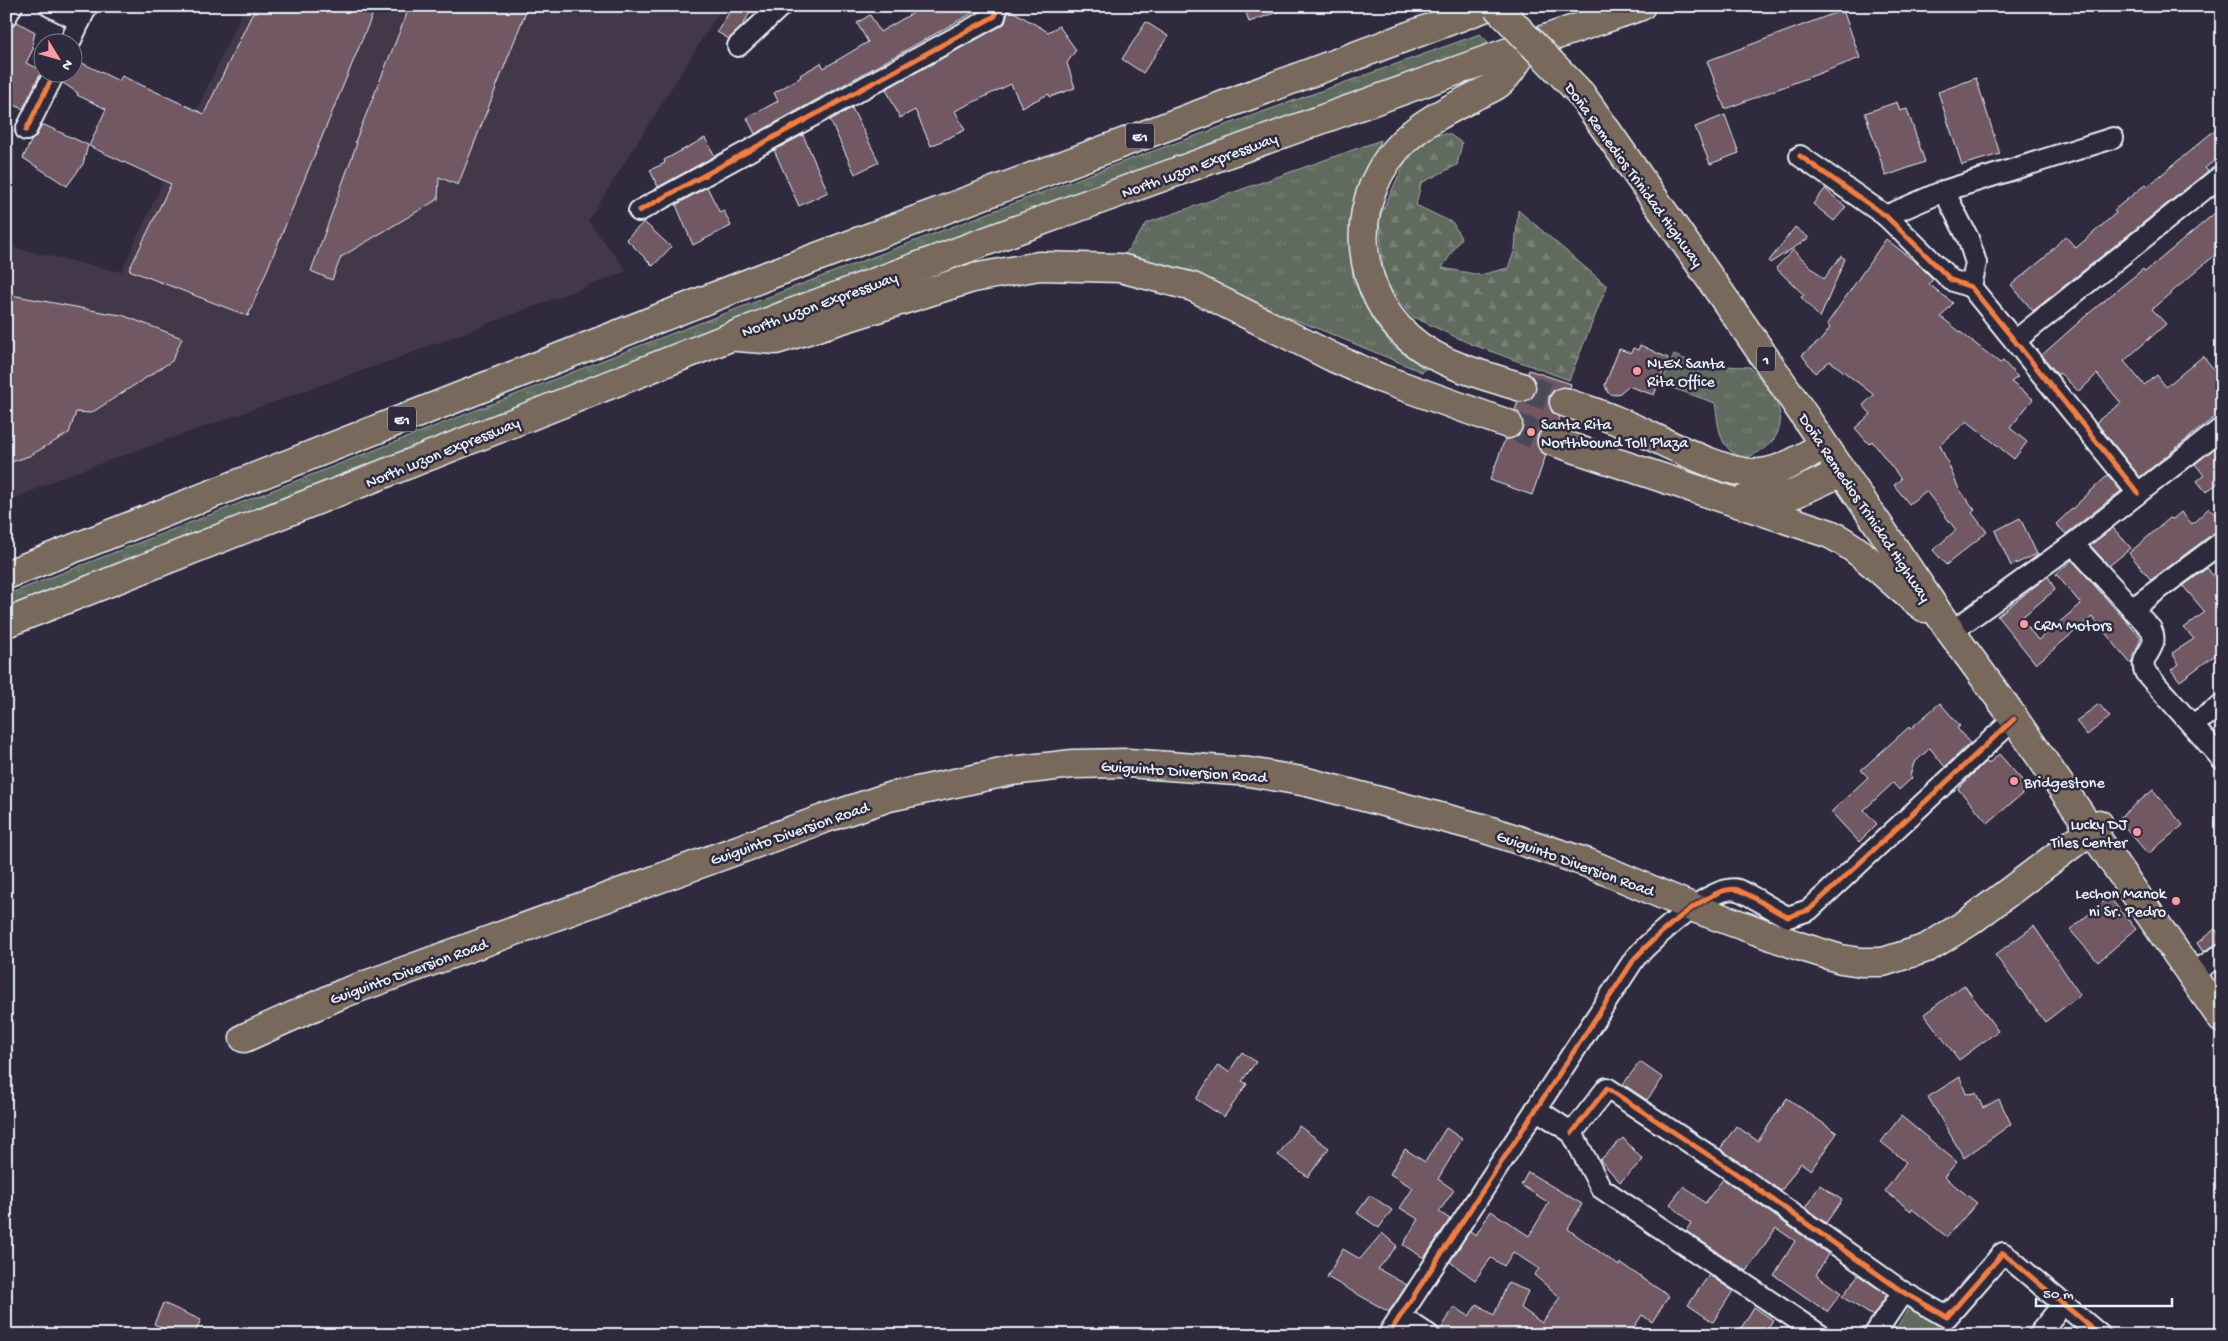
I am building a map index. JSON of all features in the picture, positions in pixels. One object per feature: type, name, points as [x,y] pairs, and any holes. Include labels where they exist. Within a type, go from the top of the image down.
[{"type":"main road","name":"North Luzon Expressway","points":[[6,623],[730,337],[1079,207],[1641,6]]},
{"type":"main road","name":"Doña Remedios Trinidad Highway","points":[[1488,7],[1581,94],[1672,223],[1947,626],[2222,1019]]},
{"type":"main road","name":"E1","points":[[6,575],[769,275],[1488,7]]},
{"type":"main road","points":[[1521,387],[1438,357],[1420,347],[1401,330],[1385,310],[1371,285],[1364,257],[1363,226],[1367,200],[1372,186],[1382,167],[1396,149],[1432,119],[1499,84],[1528,45]]},
{"type":"main road","points":[[730,337],[776,340],[973,278],[1039,266],[1120,268],[1193,287],[1334,358],[1389,381],[1508,424]]},
{"type":"main road","points":[[1564,402],[1615,420],[1708,461],[1745,473],[1777,470],[1823,445]]},
{"type":"main road","points":[[1552,440],[1830,534],[1842,540],[1874,563],[1903,592],[1947,626]]},
{"type":"main road","points":[[1734,501],[1794,494],[1842,472]]},
{"type":"main road","name":"Guiguinto Diversion Road","points":[[244,1038],[344,993],[833,816],[889,797],[1011,771],[1073,764],[1128,763],[1249,772],[1307,782],[1482,828],[1537,845],[1588,863],[1694,908],[1819,953],[1861,962],[1883,962],[1928,948],[1949,935],[2099,824]]},
{"type":"street","points":[[6,17],[12,6]]},
{"type":"street","points":[[50,6],[83,14],[75,32]]},
{"type":"street","points":[[738,46],[781,6]]},
{"type":"street","points":[[639,211],[995,16],[997,6]]},
{"type":"street","points":[[26,130],[50,82]]},
{"type":"street","points":[[1886,216],[1944,191],[2113,138]]},
{"type":"street","points":[[1800,156],[1886,216],[1951,280],[1971,286],[2138,493]]},
{"type":"street","points":[[2016,340],[2222,175]]},
{"type":"street","points":[[1944,191],[1968,238],[1976,263],[1971,286]]},
{"type":"street","points":[[1947,626],[2073,544],[2222,428]]},
{"type":"street","points":[[2132,608],[2222,542]]},
{"type":"street","points":[[2073,544],[2151,629],[2155,636],[2154,644],[2144,659],[2143,666],[2145,672],[2222,759]]},
{"type":"street","points":[[2192,725],[2222,705]]},
{"type":"street","points":[[1388,1335],[1635,958],[1660,932],[1717,891],[1737,889],[1788,917],[1809,910],[2014,720]]},
{"type":"street","points":[[2191,974],[2222,954]]},
{"type":"street","points":[[1572,1133],[1607,1088],[1728,1168],[1903,1292],[1947,1318],[2003,1254],[2100,1335]]},
{"type":"street","points":[[1536,1109],[1572,1133],[1601,1188],[1820,1335]]},
{"type":"street","points":[[1874,1335],[1903,1292]]},
{"type":"street","points":[[2038,1335],[2063,1304]]},
{"type":"street","points":[[1400,1316],[1429,1335]]},
{"type":"shaded area","points":[[245,6],[723,6],[588,221],[627,271],[395,359],[62,477],[6,503],[6,246],[121,272]]},
{"type":"shaded area","points":[[6,145],[16,152],[6,206]]},
{"type":"green space","points":[[1480,34],[1494,48],[6,619],[6,595],[634,348],[1117,164]]},
{"type":"green space","points":[[1428,134],[1449,134],[1462,143],[1457,165],[1421,183],[1416,205],[1453,223],[1461,238],[1442,268],[1480,275],[1508,268],[1515,249],[1518,210],[1607,286],[1569,380],[1471,344],[1411,316],[1384,283],[1379,218],[1406,160]]},
{"type":"green space","points":[[1381,140],[1370,166],[1350,243],[1353,279],[1375,324],[1393,346],[1425,369],[1422,372],[1319,329],[1197,283],[1129,261],[1125,254],[1147,223]]},
{"type":"green space","points":[[1674,355],[1699,365],[1750,367],[1771,392],[1779,412],[1779,430],[1770,443],[1746,458],[1730,450],[1725,444],[1719,429],[1715,403],[1661,384]]},
{"type":"green space","points":[[1910,1306],[1939,1324],[1932,1335],[1892,1335]]},
{"type":"building","points":[[256,6],[376,6],[248,316],[129,270],[171,184],[89,146],[106,109],[77,95],[78,93],[63,83],[82,82],[82,63],[119,81],[122,76],[204,114]]},
{"type":"building","points":[[410,6],[528,6],[458,185],[439,177],[438,199],[341,257],[332,280],[311,271],[357,143],[355,142]]},
{"type":"building","points":[[733,6],[754,6],[742,26],[729,39],[717,32]]},
{"type":"building","points":[[925,6],[985,6],[755,134],[747,118],[778,101],[774,93],[821,63],[824,68],[868,42],[857,23],[870,15],[880,32]]},
{"type":"building","points":[[1244,6],[1289,6],[1289,8],[1249,22]]},
{"type":"building","points":[[1009,9],[1048,32],[1059,26],[1076,50],[1067,63],[1075,88],[1050,97],[1049,94],[1022,107],[1011,84],[955,111],[965,130],[931,146],[915,110],[900,118],[886,89],[1001,26],[1005,23]]},
{"type":"building","points":[[1843,10],[1860,58],[1725,109],[1707,61]]},
{"type":"building","points":[[17,22],[35,32],[32,32],[32,51],[26,63],[32,66],[32,82],[36,82],[23,109],[6,101],[6,31],[10,34],[12,27]]},
{"type":"building","points":[[1146,22],[1168,36],[1143,73],[1122,59]]},
{"type":"building","points":[[1976,78],[2000,154],[1962,165],[1938,92]]},
{"type":"building","points":[[1897,102],[1900,111],[1907,109],[1925,162],[1886,176],[1865,113]]},
{"type":"building","points":[[852,108],[879,162],[855,174],[830,120]]},
{"type":"building","points":[[1725,115],[1739,153],[1710,164],[1695,127]]},
{"type":"building","points":[[42,124],[88,145],[83,164],[67,186],[23,158]]},
{"type":"building","points":[[2222,124],[2222,155],[2205,168],[2208,171],[2033,311],[2011,285],[2043,259],[2065,236],[2076,248],[2116,213],[2114,210],[2146,184],[2148,186]]},
{"type":"building","points":[[803,135],[828,192],[799,206],[774,150]]},
{"type":"building","points":[[705,138],[715,156],[658,187],[650,170],[665,163],[664,160]]},
{"type":"building","points":[[707,187],[720,213],[724,211],[731,226],[693,245],[676,205]]},
{"type":"building","points":[[1825,189],[1846,207],[1834,221],[1813,204]]},
{"type":"building","points":[[2222,207],[2222,249],[2152,309],[2166,324],[2124,361],[2144,385],[2157,375],[2166,387],[2203,356],[2222,379],[2222,411],[2140,477],[2096,422],[2121,403],[2097,374],[2079,392],[2060,373],[2058,375],[2042,355],[2088,314],[2143,269],[2145,272]]},
{"type":"building","points":[[644,222],[671,247],[653,266],[626,239]]},
{"type":"building","points":[[1795,227],[1809,238],[1770,263],[1769,261]]},
{"type":"building","points":[[1886,239],[1918,264],[1933,279],[1929,284],[1953,303],[1941,317],[2000,363],[2003,361],[2018,377],[2011,382],[2033,399],[2010,428],[2027,442],[2014,459],[1967,421],[1940,445],[1959,489],[1975,510],[1972,513],[1987,532],[1946,565],[1933,550],[1956,530],[1926,491],[1909,504],[1894,485],[1901,479],[1872,441],[1869,444],[1855,428],[1871,414],[1863,405],[1874,395],[1830,361],[1815,373],[1802,355],[1821,340],[1830,328],[1827,324]]},
{"type":"building","points":[[1793,250],[1824,279],[1841,256],[1845,259],[1820,318],[1801,297],[1804,295],[1776,268]]},
{"type":"building","points":[[6,294],[122,315],[182,338],[172,361],[91,413],[76,412],[69,433],[29,456],[6,464]]},
{"type":"building","name":"NLEX Santa Rita Office","points":[[1640,345],[1668,358],[1654,395],[1628,386],[1620,393],[1614,395],[1608,393],[1605,385],[1619,349],[1631,353],[1633,348],[1638,350]]},
{"type":"building","name":"Santa Rita Northbound Toll Plaza","points":[[1529,370],[1571,384],[1570,388],[1562,387],[1554,390],[1549,396],[1552,412],[1560,417],[1556,426],[1542,429],[1537,436],[1537,445],[1540,451],[1546,455],[1532,495],[1490,480],[1505,439],[1518,436],[1523,429],[1523,421],[1520,414],[1515,410],[1518,402],[1525,402],[1531,399],[1536,392],[1536,383],[1528,373]]},
{"type":"building","points":[[2215,448],[2222,457],[2222,480],[2206,492],[2197,481],[2204,475],[2195,464]]},
{"type":"building","points":[[2108,475],[2121,491],[2066,534],[2056,524]]},
{"type":"building","points":[[2209,508],[2222,522],[2222,530],[2215,532],[2151,580],[2129,553],[2170,518],[2173,519],[2181,512],[2192,524]]},
{"type":"building","points":[[2020,518],[2037,554],[2011,566],[1995,531]]},
{"type":"building","points":[[2113,528],[2131,548],[2109,566],[2090,545]]},
{"type":"building","points":[[2072,560],[2141,638],[2131,664],[2092,617],[2036,664],[1997,616],[2048,576],[2055,590],[2021,618],[2038,640],[2081,604],[2056,574]]},
{"type":"building","points":[[2207,568],[2222,587],[2222,650],[2180,681],[2171,670],[2179,664],[2172,653],[2194,639],[2184,628],[2205,612],[2183,586]]},
{"type":"building","points":[[1940,703],[1960,726],[1957,728],[1970,743],[1945,767],[1930,748],[1914,763],[1910,775],[1912,778],[1899,790],[1893,783],[1864,810],[1877,824],[1859,842],[1831,812],[1868,777],[1861,770],[1909,727],[1910,729]]},
{"type":"building","points":[[2099,704],[2110,717],[2087,735],[2076,721]]},
{"type":"building","points":[[1999,754],[2029,788],[1988,823],[1958,789],[1986,761],[1988,764]]},
{"type":"building","points":[[2153,790],[2183,825],[2148,854],[2118,819]]},
{"type":"building","points":[[2109,897],[2136,929],[2098,962],[2070,930]]},
{"type":"building","points":[[2034,926],[2080,995],[2045,1022],[1995,955]]},
{"type":"building","points":[[2215,929],[2222,937],[2222,941],[2203,952],[2197,943]]},
{"type":"building","points":[[1964,985],[1998,1031],[1959,1060],[1924,1014]]},
{"type":"building","points":[[1242,1052],[1256,1062],[1242,1081],[1247,1084],[1224,1117],[1196,1099],[1218,1065],[1229,1072]]},
{"type":"building","points":[[1640,1062],[1663,1078],[1647,1100],[1623,1084]]},
{"type":"building","points":[[1960,1077],[1966,1094],[1976,1093],[1983,1108],[1999,1099],[2011,1124],[1964,1158],[1928,1097]]},
{"type":"building","points":[[1787,1098],[1837,1133],[1811,1170],[1801,1163],[1781,1191],[1720,1149],[1736,1126],[1758,1141]]},
{"type":"building","points":[[1901,1116],[1957,1162],[1944,1177],[1977,1203],[1947,1237],[1912,1209],[1911,1211],[1885,1191],[1906,1162],[1881,1142]]},
{"type":"building","points":[[1299,1126],[1329,1148],[1308,1177],[1278,1155]]},
{"type":"building","points":[[1446,1128],[1462,1139],[1438,1179],[1454,1190],[1439,1212],[1450,1219],[1424,1258],[1403,1245],[1418,1219],[1400,1208],[1413,1188],[1390,1174],[1405,1149],[1425,1162]]},
{"type":"building","points":[[1623,1138],[1643,1160],[1620,1182],[1600,1160]]},
{"type":"building","points":[[1528,1172],[1582,1204],[1568,1229],[1619,1266],[1620,1263],[1669,1296],[1652,1322],[1642,1315],[1629,1335],[1441,1335],[1440,1331],[1454,1307],[1469,1316],[1477,1304],[1494,1315],[1508,1283],[1528,1291],[1521,1308],[1542,1323],[1560,1297],[1534,1275],[1539,1269],[1513,1252],[1504,1266],[1491,1258],[1475,1280],[1450,1262],[1470,1231],[1476,1235],[1491,1211],[1529,1236],[1549,1203],[1521,1185]]},
{"type":"building","points":[[1723,1179],[1828,1254],[1816,1275],[1841,1293],[1827,1312],[1774,1275],[1795,1241],[1776,1228],[1747,1271],[1686,1231],[1691,1223],[1670,1204],[1684,1186],[1705,1203]]},
{"type":"building","points":[[1820,1185],[1842,1200],[1826,1223],[1805,1208]]},
{"type":"building","points":[[1370,1195],[1392,1210],[1379,1228],[1357,1213]]},
{"type":"building","points":[[1382,1233],[1397,1246],[1378,1269],[1407,1285],[1389,1312],[1327,1277],[1343,1249],[1360,1259]]},
{"type":"building","points":[[1709,1275],[1733,1291],[1713,1322],[1688,1305]]},
{"type":"building","points":[[1858,1275],[1887,1295],[1873,1316],[1842,1297]]},
{"type":"building","points":[[163,1303],[201,1320],[194,1335],[178,1335],[154,1324]]},
{"type":"building","points":[[1754,1307],[1773,1320],[1764,1335],[1737,1335]]},
{"type":"tunnel","points":[[1521,387],[1564,402]]},
{"type":"tunnel","points":[[1508,424],[1552,441]]},
{"type":"cycle path","points":[[639,211],[995,16],[997,6]]},
{"type":"cycle path","points":[[26,130],[50,82]]},
{"type":"cycle path","points":[[1800,156],[1886,216],[1951,280],[1971,287],[2138,493]]},
{"type":"cycle path","points":[[1388,1335],[1635,958],[1643,950],[1668,926],[1699,903],[1727,890],[1744,892],[1788,917],[1809,910],[2014,719]]},
{"type":"cycle path","points":[[1572,1133],[1607,1088],[1728,1168],[1903,1292],[1947,1317],[2003,1253],[2100,1335]]},
{"type":"place","name":"NLEX Santa Rita Office","points":[[1637,371]]},
{"type":"place","name":"Santa Rita Northbound Toll Plaza","points":[[1531,432]]},
{"type":"place","name":"CRM Motors","points":[[2024,624]]},
{"type":"place","name":"Bridgestone","points":[[2014,781]]},
{"type":"place","name":"Lucky DJ Tiles Center","points":[[2137,832]]},
{"type":"place","name":"Lechon Manok ni Sr. Pedro","points":[[2176,901]]}]
